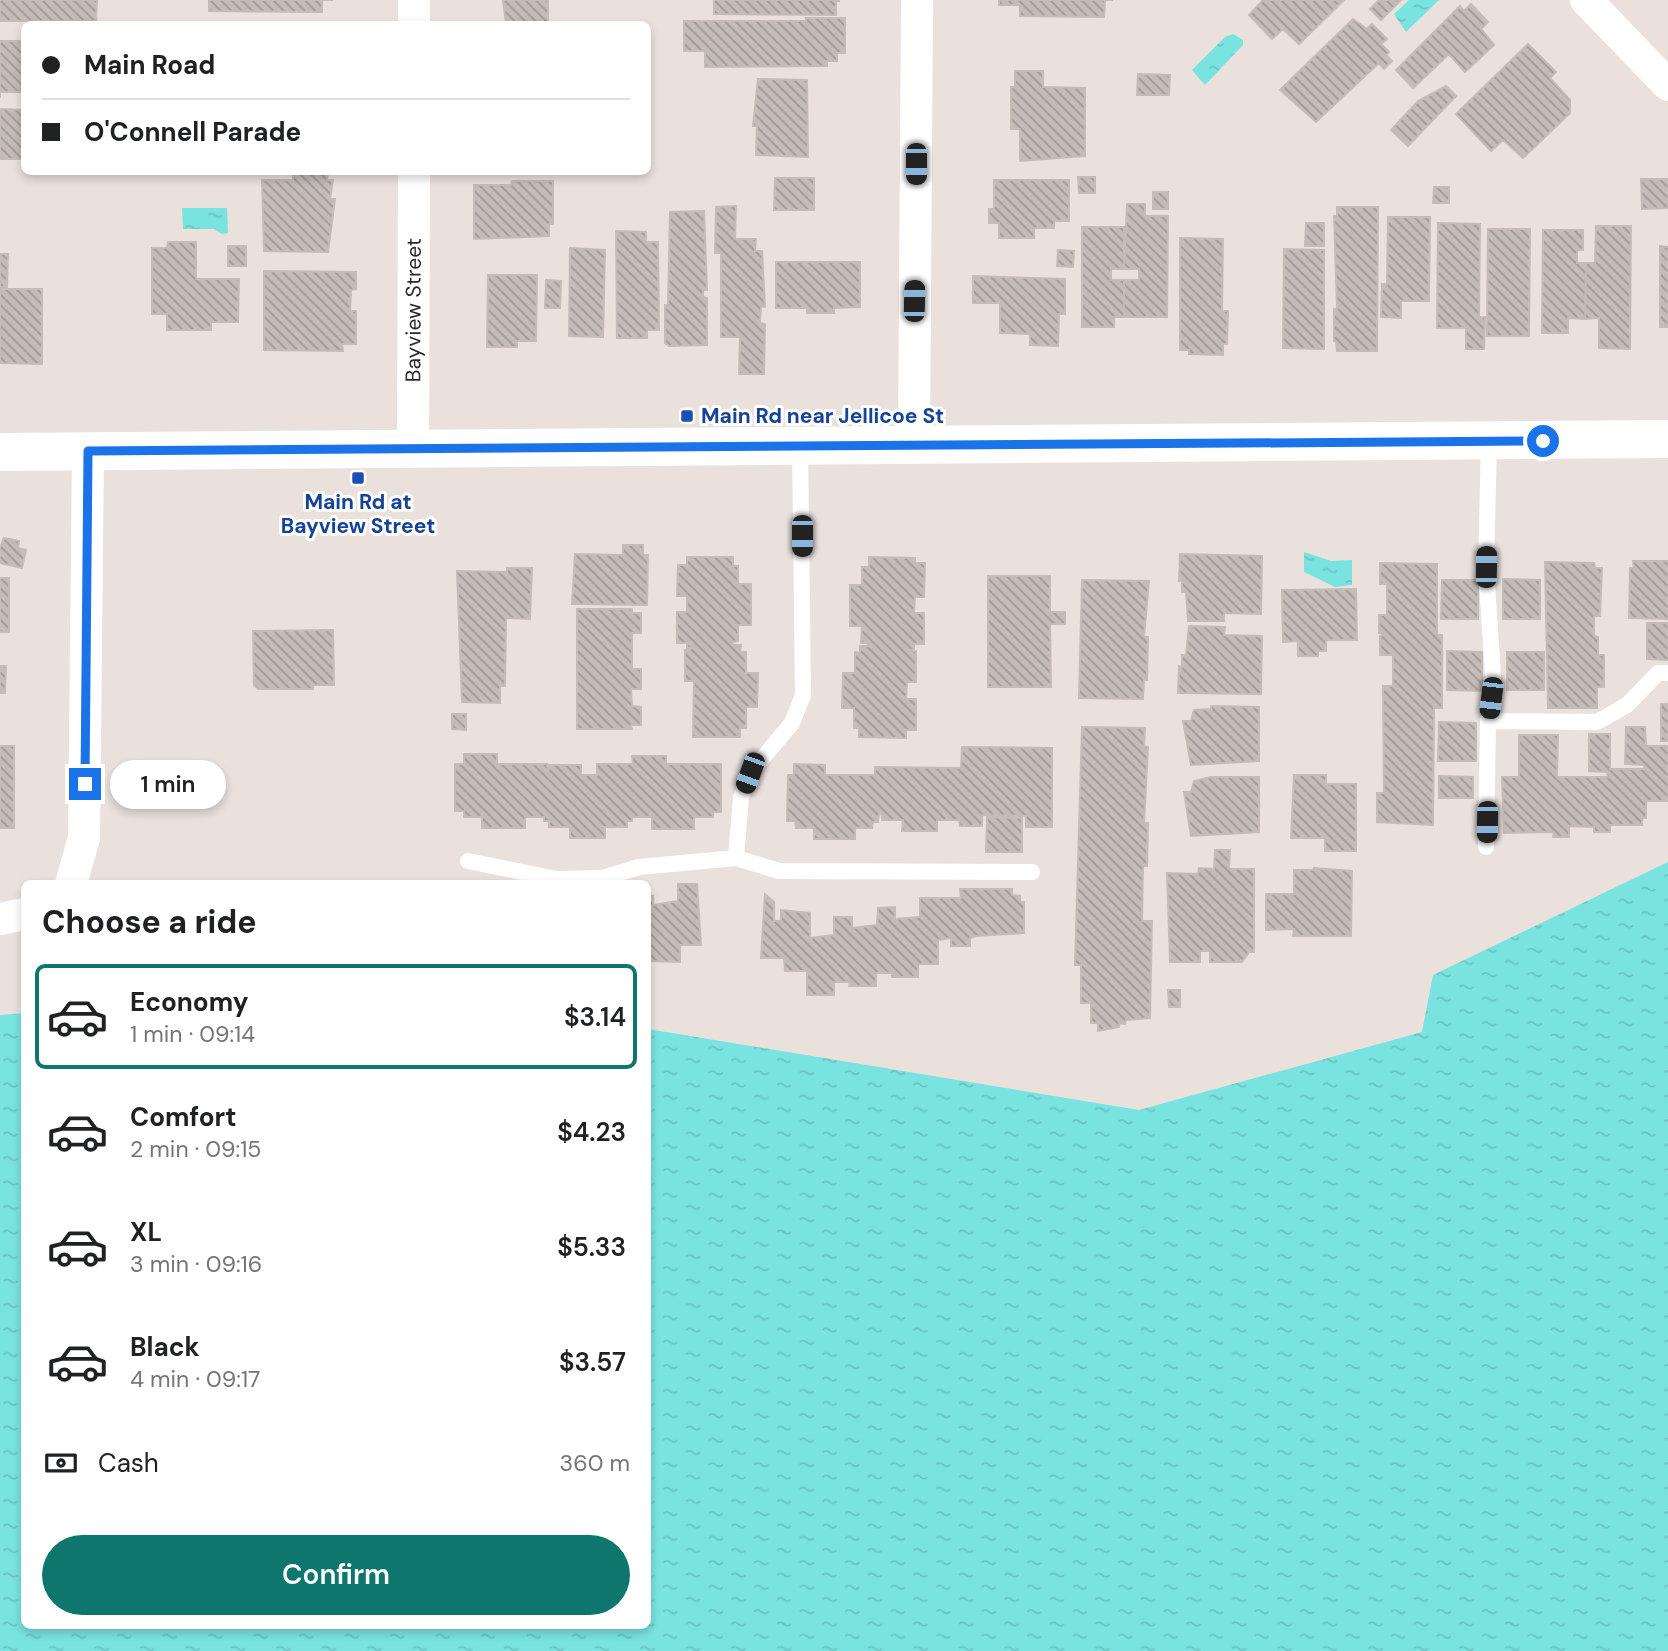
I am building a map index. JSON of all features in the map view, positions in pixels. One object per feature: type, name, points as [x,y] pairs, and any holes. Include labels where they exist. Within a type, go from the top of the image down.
[{"type":"main road","points":[[0,452],[1668,439]]},
{"type":"street","points":[[414,0],[414,21]]},
{"type":"street","points":[[914,446],[917,0]]},
{"type":"street","points":[[1586,0],[1668,85]]},
{"type":"street","name":"Bayview Street","points":[[413,448],[414,175]]},
{"type":"street","points":[[72,880],[84,838],[88,451]]},
{"type":"street","points":[[0,919],[21,915]]},
{"type":"lane","points":[[1486,847],[1488,721],[1493,676],[1486,567],[1489,441]]},
{"type":"lane","points":[[736,858],[741,797],[750,773],[792,723],[803,695],[800,446]]},
{"type":"lane","points":[[1488,721],[1597,722],[1627,705],[1658,673],[1668,673]]},
{"type":"lane","points":[[468,861],[556,878],[603,878],[639,867],[736,858],[779,871],[1032,872]]},
{"type":"water","points":[[1409,0],[1439,0],[1406,32],[1394,14]]},
{"type":"water","points":[[1233,34],[1243,40],[1243,45],[1205,85],[1192,70],[1225,37]]},
{"type":"water","points":[[182,208],[227,208],[228,233],[222,234],[214,229],[183,229]]},
{"type":"water","points":[[1304,552],[1331,561],[1352,560],[1352,585],[1335,587],[1304,572]]},
{"type":"water","points":[[1668,862],[1668,1651],[0,1651],[0,1015],[21,1013],[21,1629],[651,1629],[651,1029],[1139,1110],[1422,1032],[1433,975]]},
{"type":"building","points":[[0,0],[97,0],[96,21],[0,21]]},
{"type":"building","points":[[209,0],[322,0],[322,12],[209,11]]},
{"type":"building","points":[[503,0],[548,0],[548,21],[506,21]]},
{"type":"building","points":[[714,0],[839,1],[836,1],[836,15],[714,14]]},
{"type":"building","points":[[999,0],[1105,0],[1104,17],[1020,16],[1020,5],[999,5]]},
{"type":"building","points":[[1263,0],[1344,0],[1299,44],[1283,29],[1272,39],[1249,15]]},
{"type":"building","points":[[1379,0],[1401,0],[1381,20],[1370,9]]},
{"type":"building","points":[[1471,4],[1488,22],[1481,29],[1494,45],[1465,72],[1449,54],[1413,88],[1396,70],[1460,6],[1464,11]]},
{"type":"building","points":[[806,18],[845,18],[845,53],[837,53],[837,61],[827,61],[827,66],[705,67],[705,51],[684,51],[684,21],[806,21]]},
{"type":"building","points":[[1353,19],[1367,29],[1372,24],[1387,39],[1381,44],[1389,52],[1386,55],[1392,61],[1384,69],[1379,63],[1316,122],[1280,90]]},
{"type":"building","points":[[0,41],[21,41],[21,92],[0,92]]},
{"type":"building","points":[[1528,44],[1556,72],[1550,78],[1570,100],[1570,113],[1523,158],[1503,140],[1491,151],[1456,114]]},
{"type":"building","points":[[1015,71],[1043,71],[1043,87],[1085,88],[1085,156],[1020,161],[1020,129],[1011,129],[1011,87],[1015,87]]},
{"type":"building","points":[[1138,74],[1170,75],[1169,95],[1137,95]]},
{"type":"building","points":[[758,79],[807,80],[808,157],[756,155],[757,126],[753,126]]},
{"type":"building","points":[[1446,86],[1456,96],[1408,146],[1391,130],[1418,101]]},
{"type":"building","points":[[0,109],[21,110],[21,159],[0,159]]},
{"type":"building","points":[[293,175],[328,175],[327,180],[333,180],[330,199],[335,199],[328,252],[264,251],[262,180],[293,180]]},
{"type":"building","points":[[1078,177],[1095,177],[1095,193],[1079,193]]},
{"type":"building","points":[[775,178],[814,178],[814,210],[774,210]]},
{"type":"building","points":[[1641,179],[1668,179],[1668,208],[1642,209]]},
{"type":"building","points":[[994,180],[1069,180],[1069,221],[1054,221],[1054,228],[1034,228],[1034,238],[999,238],[999,223],[989,223],[989,209],[994,209]]},
{"type":"building","points":[[512,181],[553,181],[553,224],[549,224],[549,236],[474,239],[474,185],[511,185]]},
{"type":"building","points":[[1434,187],[1449,187],[1449,203],[1433,203]]},
{"type":"building","points":[[1153,192],[1168,192],[1168,209],[1153,209]]},
{"type":"building","points":[[1127,204],[1145,204],[1145,216],[1168,216],[1167,317],[1124,317],[1124,280],[1139,280],[1139,269],[1124,269]]},
{"type":"building","points":[[736,206],[735,239],[756,239],[755,251],[762,251],[765,307],[761,306],[760,323],[765,324],[764,374],[739,374],[740,337],[721,337],[721,253],[715,253],[716,207]]},
{"type":"building","points":[[1337,207],[1378,207],[1377,351],[1337,351],[1334,341],[1334,309],[1337,309],[1334,216],[1337,216]]},
{"type":"building","points":[[704,211],[707,290],[703,290],[703,297],[707,298],[707,345],[669,346],[665,343],[665,305],[668,305],[670,212]]},
{"type":"building","points":[[1388,217],[1430,217],[1429,301],[1401,301],[1401,318],[1381,317],[1382,284],[1387,284]]},
{"type":"building","points":[[1306,223],[1324,223],[1324,246],[1305,246]]},
{"type":"building","points":[[1438,223],[1480,224],[1479,317],[1485,317],[1484,349],[1466,349],[1466,328],[1437,328]]},
{"type":"building","points":[[1596,226],[1631,226],[1630,349],[1599,348],[1599,318],[1585,319],[1586,263],[1595,263]]},
{"type":"building","points":[[1082,227],[1124,227],[1124,269],[1111,269],[1111,280],[1124,280],[1124,317],[1114,317],[1114,327],[1082,327]]},
{"type":"building","points":[[1488,229],[1530,229],[1529,336],[1487,336]]},
{"type":"building","points":[[1543,230],[1583,230],[1583,250],[1577,250],[1577,263],[1586,263],[1585,319],[1568,318],[1568,333],[1542,333]]},
{"type":"building","points":[[616,231],[646,232],[646,242],[658,242],[659,330],[647,330],[647,338],[617,338]]},
{"type":"building","points":[[1180,238],[1223,239],[1222,311],[1228,311],[1227,344],[1223,344],[1223,355],[1189,354],[1189,350],[1180,350]]},
{"type":"building","points":[[168,242],[196,242],[196,279],[239,279],[238,322],[211,322],[211,330],[167,330],[167,314],[152,314],[152,248],[167,248]]},
{"type":"building","points":[[228,246],[246,246],[246,266],[228,266]]},
{"type":"building","points":[[1660,246],[1668,247],[1668,327],[1660,327]]},
{"type":"building","points":[[570,248],[605,250],[603,337],[569,336]]},
{"type":"building","points":[[1284,249],[1324,250],[1324,349],[1283,348]]},
{"type":"building","points":[[1058,250],[1074,251],[1073,267],[1057,266]]},
{"type":"building","points":[[0,254],[8,254],[7,287],[0,287]]},
{"type":"building","points":[[776,262],[860,262],[860,307],[834,308],[834,313],[807,313],[807,308],[776,308]]},
{"type":"building","points":[[264,271],[356,272],[356,289],[351,290],[350,311],[356,311],[356,344],[342,344],[343,351],[264,350]]},
{"type":"building","points":[[488,275],[537,275],[536,341],[517,341],[517,347],[487,347]]},
{"type":"building","points":[[973,276],[1065,279],[1065,314],[1059,314],[1058,346],[1030,345],[1030,334],[1000,333],[1000,303],[973,303]]},
{"type":"building","points":[[546,280],[561,281],[560,308],[545,308]]},
{"type":"building","points":[[0,289],[42,289],[42,364],[0,363]]},
{"type":"building","points":[[4,538],[19,541],[18,548],[26,550],[22,568],[0,563],[0,548]]},
{"type":"building","points":[[623,545],[643,545],[643,555],[648,555],[647,605],[572,604],[575,554],[623,555]]},
{"type":"building","points":[[1180,554],[1262,556],[1261,614],[1224,613],[1224,621],[1188,621],[1186,592],[1182,592],[1182,581],[1179,581]]},
{"type":"building","points":[[687,557],[733,557],[733,566],[738,566],[738,584],[751,584],[751,625],[738,625],[738,641],[732,645],[741,645],[740,652],[746,652],[746,673],[758,673],[757,707],[746,707],[746,728],[740,728],[740,737],[693,737],[694,681],[685,681],[685,650],[694,648],[687,648],[687,643],[677,643],[677,612],[687,612],[687,596],[677,596],[678,565],[687,565]]},
{"type":"building","points":[[869,557],[915,558],[915,563],[925,563],[924,597],[915,597],[914,613],[924,613],[924,644],[914,644],[914,649],[907,651],[916,651],[916,682],[907,682],[906,699],[916,699],[916,730],[906,730],[906,738],[859,737],[859,728],[854,728],[854,708],[842,708],[843,673],[855,673],[855,652],[860,653],[860,646],[868,646],[868,643],[861,643],[862,626],[850,626],[850,585],[862,585],[862,567],[869,567]]},
{"type":"building","points":[[1633,561],[1668,561],[1668,619],[1629,618],[1630,568],[1634,568]]},
{"type":"building","points":[[1545,562],[1594,563],[1595,568],[1602,568],[1600,616],[1594,616],[1598,655],[1604,655],[1604,687],[1597,687],[1597,708],[1548,708]]},
{"type":"building","points":[[1380,563],[1437,564],[1437,635],[1442,635],[1442,708],[1434,708],[1433,825],[1377,822],[1377,793],[1384,793],[1383,686],[1393,686],[1393,655],[1380,655],[1380,636],[1387,634],[1379,633],[1379,615],[1387,615],[1387,584],[1380,584]]},
{"type":"building","points":[[507,568],[532,568],[530,619],[506,618],[505,686],[500,686],[500,703],[462,702],[457,571],[507,572]]},
{"type":"building","points":[[988,576],[1050,576],[1050,612],[1065,612],[1065,624],[1050,624],[1051,687],[988,687]]},
{"type":"building","points":[[0,578],[9,578],[9,632],[0,632]]},
{"type":"building","points":[[1503,579],[1540,580],[1540,619],[1503,619]]},
{"type":"building","points":[[1082,580],[1149,581],[1144,637],[1148,637],[1147,680],[1144,680],[1143,699],[1079,698]]},
{"type":"building","points":[[1442,580],[1478,580],[1478,619],[1441,619]]},
{"type":"building","points":[[1356,589],[1357,640],[1326,640],[1326,651],[1318,651],[1318,656],[1298,656],[1298,641],[1283,642],[1282,590]]},
{"type":"building","points":[[577,609],[632,609],[632,613],[641,613],[641,633],[632,633],[632,669],[641,669],[641,689],[631,689],[632,706],[641,707],[641,725],[631,725],[632,729],[577,729]]},
{"type":"building","points":[[1647,623],[1668,623],[1668,660],[1647,659]]},
{"type":"building","points":[[1189,626],[1225,627],[1224,635],[1262,636],[1261,694],[1178,693],[1179,666],[1182,667],[1182,655],[1186,655]]},
{"type":"building","points":[[333,630],[334,685],[313,685],[313,689],[258,689],[254,685],[253,631]]},
{"type":"building","points":[[1447,651],[1482,652],[1482,691],[1447,690]]},
{"type":"building","points":[[1507,652],[1544,652],[1544,690],[1507,690]]},
{"type":"building","points":[[0,666],[6,666],[5,693],[0,693]]},
{"type":"building","points":[[1661,704],[1668,704],[1668,741],[1661,741]]},
{"type":"building","points":[[1211,706],[1259,707],[1259,761],[1191,765],[1183,721],[1191,721],[1194,710],[1211,709]]},
{"type":"building","points":[[452,714],[466,714],[466,730],[452,729]]},
{"type":"building","points":[[1439,722],[1476,723],[1476,761],[1438,761]]},
{"type":"building","points":[[1082,727],[1145,728],[1144,746],[1148,747],[1144,823],[1148,823],[1147,866],[1143,866],[1142,921],[1152,921],[1150,1018],[1126,1020],[1125,1024],[1119,1023],[1119,1027],[1098,1031],[1098,1023],[1091,1023],[1091,1003],[1081,1003],[1081,965],[1075,965]]},
{"type":"building","points":[[1626,727],[1645,727],[1646,746],[1668,746],[1668,801],[1646,801],[1646,818],[1642,818],[1642,825],[1610,825],[1610,832],[1594,832],[1594,827],[1569,826],[1569,837],[1553,837],[1554,832],[1504,833],[1502,777],[1519,777],[1519,735],[1558,735],[1557,777],[1608,777],[1607,772],[1589,771],[1589,734],[1610,734],[1610,769],[1644,769],[1644,765],[1625,764]]},
{"type":"building","points":[[0,746],[14,746],[14,828],[0,828]]},
{"type":"building","points":[[962,747],[1052,748],[1052,827],[1026,827],[1026,816],[982,815],[982,826],[960,826],[958,814],[958,820],[937,820],[937,831],[902,831],[903,820],[882,820],[882,814],[879,814],[878,822],[873,822],[872,828],[855,828],[855,839],[814,839],[814,828],[796,828],[795,821],[787,821],[788,775],[794,775],[794,764],[825,765],[825,775],[875,775],[875,767],[961,768]]},
{"type":"building","points":[[464,754],[497,754],[497,764],[547,764],[548,775],[549,765],[581,765],[581,775],[597,775],[597,764],[633,764],[632,756],[666,756],[666,764],[721,764],[721,812],[713,812],[713,817],[694,817],[694,829],[652,829],[652,817],[632,817],[632,821],[627,821],[627,827],[605,827],[605,838],[570,838],[570,827],[549,827],[549,821],[544,821],[544,817],[525,817],[525,828],[482,828],[482,817],[464,817],[464,811],[455,811],[455,764],[464,764]]},
{"type":"building","points":[[1294,775],[1326,775],[1326,784],[1356,784],[1356,851],[1325,851],[1325,838],[1291,838]]},
{"type":"building","points":[[1439,776],[1473,777],[1473,798],[1439,798]]},
{"type":"building","points":[[1211,777],[1259,777],[1259,832],[1191,836],[1184,792],[1191,792],[1194,781]]},
{"type":"building","points":[[987,817],[1022,818],[1022,852],[986,852]]},
{"type":"building","points":[[1215,850],[1230,850],[1229,869],[1254,869],[1254,952],[1249,952],[1242,962],[1210,962],[1210,951],[1200,951],[1200,962],[1170,962],[1167,873],[1198,874],[1199,868],[1214,869]]},
{"type":"building","points":[[1314,868],[1352,871],[1351,936],[1293,936],[1294,929],[1266,930],[1266,894],[1294,894],[1294,870]]},
{"type":"building","points":[[678,884],[697,884],[701,945],[680,945],[680,962],[651,961],[651,896],[653,905],[678,901]]},
{"type":"building","points":[[960,889],[1012,889],[1012,895],[1020,896],[1020,902],[1024,902],[1024,933],[976,936],[970,938],[970,946],[951,946],[951,938],[938,940],[938,964],[918,964],[918,977],[892,977],[892,973],[876,973],[876,986],[849,986],[850,982],[834,982],[834,995],[807,995],[807,971],[785,971],[784,958],[761,958],[765,894],[774,902],[774,921],[781,921],[781,910],[810,913],[810,938],[834,935],[834,917],[852,917],[852,928],[877,925],[878,908],[895,907],[895,919],[920,917],[920,898],[961,898]]},
{"type":"building","points":[[1168,990],[1180,990],[1180,1007],[1169,1007]]},
{"type":"place","name":"Main Rd near Jellicoe St","points":[[687,416]]},
{"type":"place","name":"Main Rd at Bayview Street","points":[[358,478]]},
{"type":"route","points":[[85,784],[88,451],[1543,441]]}]
